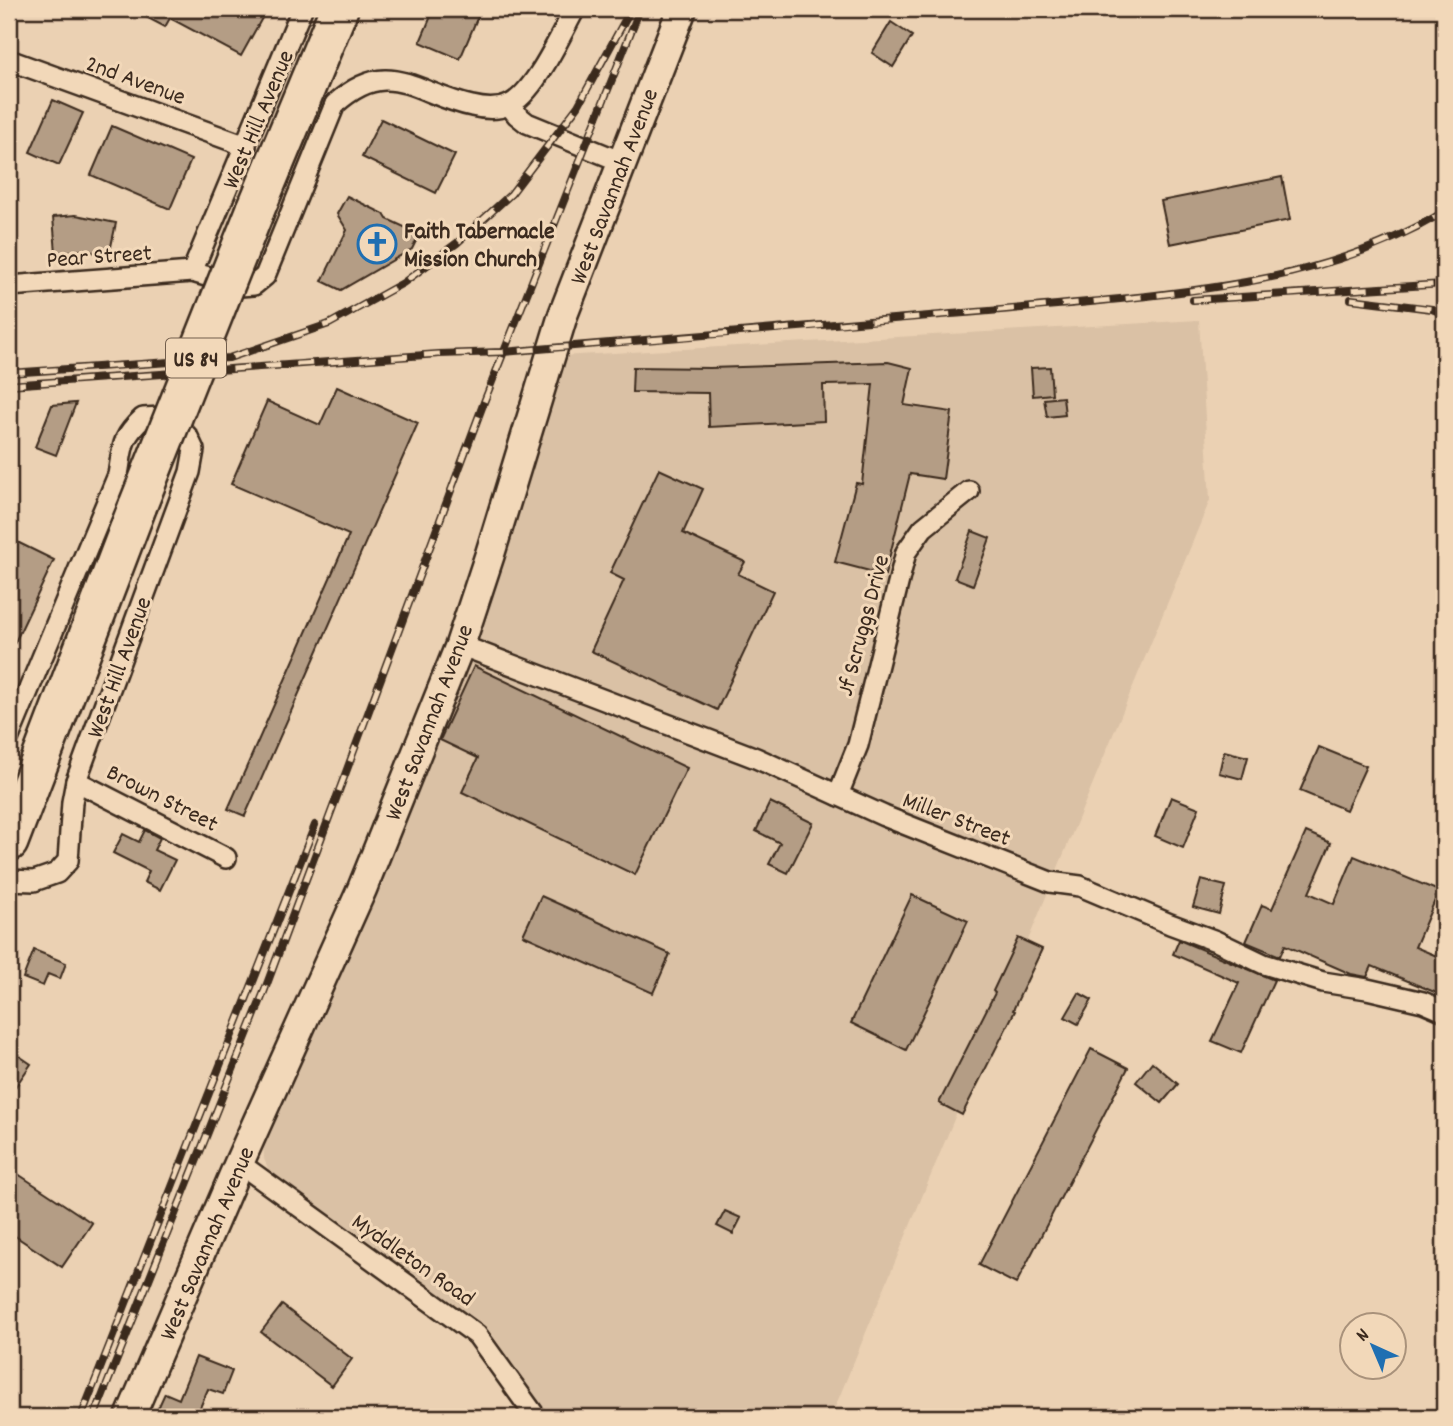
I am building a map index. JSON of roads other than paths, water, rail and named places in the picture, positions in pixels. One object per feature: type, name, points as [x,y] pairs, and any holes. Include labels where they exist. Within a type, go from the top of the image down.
[{"type":"highway","name":"West Hill Avenue","points":[[9,842],[138,505],[339,9]]},
{"type":"street","name":"West Hill Avenue","points":[[192,272],[302,9]]},
{"type":"street","points":[[192,272],[240,286],[254,285],[265,276],[335,104],[351,89],[368,81],[389,79],[461,104],[487,110],[509,105],[541,71],[575,9]]},
{"type":"street","name":"West Savannah Avenue","points":[[130,1417],[239,1163],[359,897],[460,645],[563,315],[682,9]]},
{"type":"street","name":"2nd Avenue","points":[[9,60],[246,146]]},
{"type":"street","points":[[509,105],[527,123],[622,162]]},
{"type":"street","name":"Pear Street","points":[[9,286],[192,272]]},
{"type":"street","name":"West Hill Avenue","points":[[9,737],[118,475],[122,446],[128,432],[143,418],[161,417],[179,427],[188,437],[194,450],[190,472],[76,780],[68,861],[57,873],[34,881],[9,880]]},
{"type":"street","name":"Jf Scruggs Drive","points":[[838,795],[858,745],[906,552],[923,528],[969,491]]},
{"type":"street","name":"Miller Street","points":[[460,645],[743,753],[884,816],[1050,882],[1080,886],[1170,925],[1216,941],[1264,964],[1323,982],[1423,1002],[1444,1011]]},
{"type":"street","name":"Brown Street","points":[[76,780],[226,858]]},
{"type":"street","name":"Myddleton Road","points":[[239,1163],[477,1335],[536,1417]]},
{"type":"railway","points":[[9,373],[229,358],[329,324],[403,283],[457,243],[511,194],[578,106],[631,9]]},
{"type":"railway","points":[[94,1417],[264,992],[484,402],[640,9]]},
{"type":"railway","points":[[9,385],[439,354],[503,352],[1030,307],[1205,289],[1287,274],[1327,263],[1367,249],[1444,212]]},
{"type":"railway","points":[[1193,300],[1444,284]]},
{"type":"railway","points":[[1351,299],[1432,309],[1444,314]]},
{"type":"railway","points":[[81,1417],[315,825]]},
{"type":"place","name":"Faith Tabernacle Mission Church","points":[[377,244]]}]
